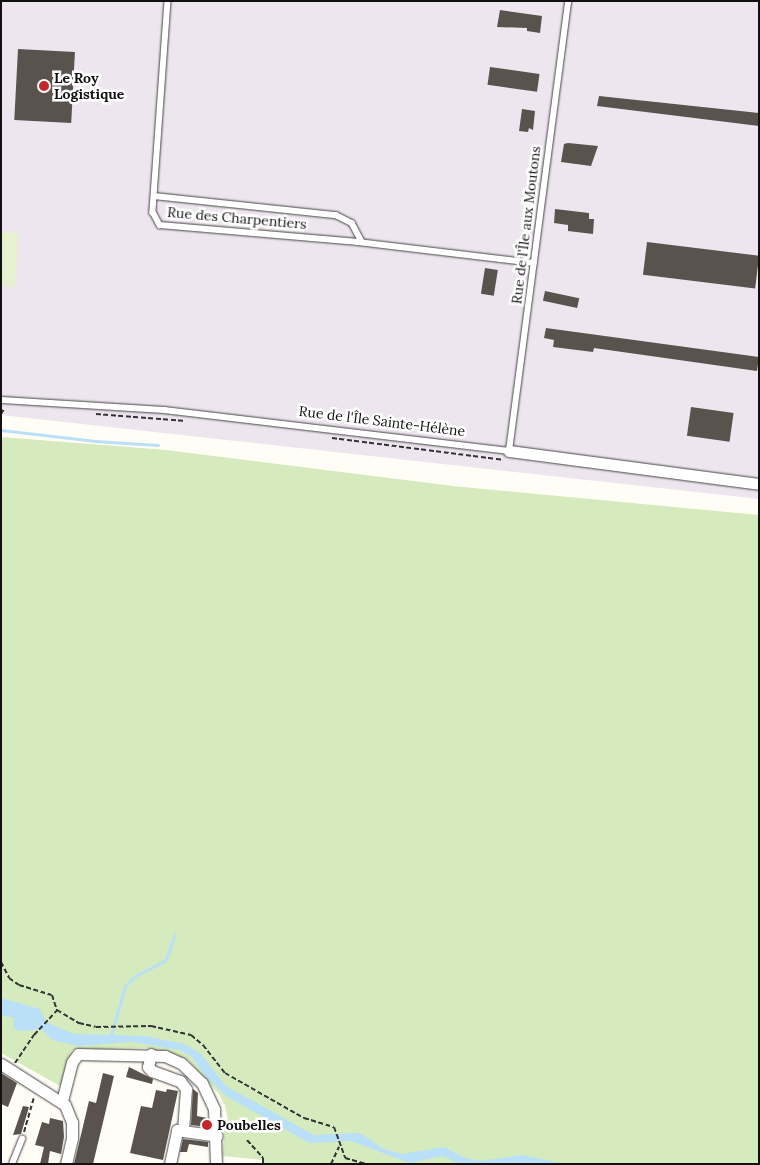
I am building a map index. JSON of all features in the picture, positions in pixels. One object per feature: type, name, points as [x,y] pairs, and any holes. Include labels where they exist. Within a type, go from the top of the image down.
[{"type":"street","name":"Rue de l'Île Sainte-Hélène","points":[[506,456],[759,484]]},
{"type":"street","points":[[62,1101],[72,1062],[78,1054],[151,1054],[181,1063],[202,1083],[214,1109],[217,1136],[216,1164]]},
{"type":"street","points":[[151,1054],[148,1067],[152,1071],[180,1081],[186,1089],[183,1131]]},
{"type":"street","points":[[6,1067],[62,1101],[72,1122],[72,1138],[66,1164]]},
{"type":"street","points":[[170,1164],[177,1130],[217,1136]]},
{"type":"lane","name":"Rue des Charpentiers","points":[[168,1],[153,212],[160,225],[362,242],[534,264]]},
{"type":"lane","name":"Rue de l'Île aux Moutons","points":[[506,456],[534,264],[568,1]]},
{"type":"lane","points":[[154,196],[336,215],[352,223],[362,242]]},
{"type":"lane","name":"Rue de l'Île Sainte-Hélène","points":[[1,400],[165,410],[506,456]]},
{"type":"lane","points":[[12,1164],[22,1139]]},
{"type":"path","points":[[1,414],[5,408]]},
{"type":"path","points":[[95,414],[194,422]]},
{"type":"path","points":[[329,438],[506,456]]},
{"type":"path","points":[[1,962],[9,978],[18,985],[52,995],[57,1010],[79,1023],[109,1028],[151,1026],[191,1035],[202,1044],[225,1073],[245,1087],[304,1118],[327,1123],[337,1131],[339,1147],[344,1158],[366,1164]]},
{"type":"path","points":[[6,1067],[50,1015],[57,1010]]},
{"type":"path","points":[[22,1139],[40,1088]]},
{"type":"path","points":[[247,1140],[263,1158],[262,1164]]},
{"type":"path","points":[[331,1164],[339,1147]]},
{"type":"shaded area","points":[[1,1],[759,1],[759,499],[1,415]]},
{"type":"green space","points":[[1,232],[18,233],[15,287],[1,286]]},
{"type":"green space","points":[[1,437],[166,450],[453,486],[759,515],[759,1164],[263,1164],[263,1160],[223,1156],[224,1129],[228,1120],[225,1106],[219,1094],[188,1060],[147,1048],[72,1050],[62,1087],[1,1053]]},
{"type":"water","points":[[1,998],[40,1009],[46,1022],[74,1034],[145,1036],[185,1044],[201,1054],[226,1086],[314,1135],[360,1133],[384,1149],[402,1154],[444,1147],[465,1158],[481,1161],[522,1155],[565,1164],[459,1164],[443,1156],[409,1163],[351,1141],[309,1143],[226,1096],[206,1077],[191,1056],[179,1050],[132,1042],[78,1046],[52,1040],[41,1029],[20,1031],[14,1029],[13,1018],[1,1015]]},
{"type":"building","points":[[500,10],[542,16],[540,33],[527,31],[527,28],[497,27]]},
{"type":"building","name":"Le Roy Logistique","points":[[18,49],[75,52],[71,123],[14,120]]},
{"type":"building","points":[[490,67],[540,74],[537,92],[487,85]]},
{"type":"building","points":[[599,96],[759,113],[759,126],[597,106]]},
{"type":"building","points":[[522,109],[535,111],[533,130],[529,128],[528,132],[519,131]]},
{"type":"building","points":[[564,144],[598,146],[591,166],[561,162]]},
{"type":"building","points":[[555,209],[589,213],[589,219],[594,219],[593,234],[568,231],[568,225],[554,223]]},
{"type":"building","points":[[647,242],[759,256],[755,289],[643,275]]},
{"type":"building","points":[[485,268],[498,270],[494,296],[481,294]]},
{"type":"building","points":[[545,291],[579,298],[577,308],[543,301]]},
{"type":"building","points":[[546,328],[759,357],[757,371],[594,348],[593,352],[553,347],[554,340],[544,338]]},
{"type":"building","points":[[691,407],[734,413],[730,442],[687,436]]},
{"type":"building","points":[[129,1067],[153,1079],[152,1084],[126,1077]]},
{"type":"building","points":[[1,1073],[17,1083],[8,1107],[1,1104]]},
{"type":"building","points":[[103,1073],[114,1076],[93,1164],[74,1164],[89,1101],[96,1103]]},
{"type":"building","points":[[167,1089],[178,1091],[163,1160],[130,1153],[141,1106],[152,1108],[156,1090],[166,1092]]},
{"type":"building","points":[[193,1089],[198,1093],[197,1116],[207,1118],[207,1127],[191,1125]]},
{"type":"building","points":[[23,1106],[29,1107],[21,1134],[13,1135]]},
{"type":"building","points":[[50,1118],[63,1121],[64,1137],[61,1154],[50,1151],[48,1164],[40,1164],[44,1147],[35,1145],[42,1122],[49,1124]]},
{"type":"building","points":[[183,1139],[208,1142],[208,1147],[189,1144],[187,1152],[180,1152]]},
{"type":"waterway","points":[[1,430],[95,441],[158,445]]},
{"type":"waterway","points":[[110,1039],[125,986],[137,975],[165,961],[175,935]]},
{"type":"place","name":"Le Roy Logistique","points":[[44,86]]},
{"type":"place","name":"Poubelles","points":[[207,1125]]}]
